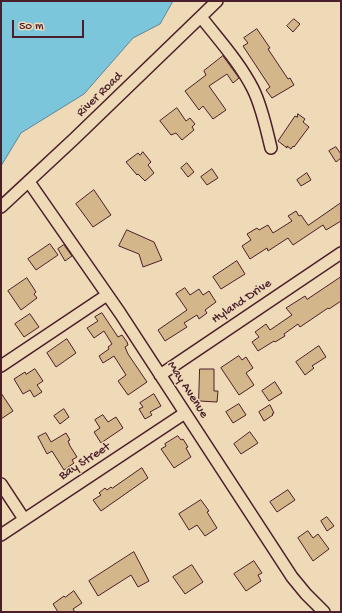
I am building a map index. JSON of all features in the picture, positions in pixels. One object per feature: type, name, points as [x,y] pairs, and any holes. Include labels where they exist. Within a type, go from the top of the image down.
[{"type":"street","name":"River Road","points":[[1,206],[218,1]]},
{"type":"street","points":[[201,17],[230,53],[253,89],[263,117],[271,148]]},
{"type":"street","name":"May Avenue","points":[[28,182],[160,374],[292,577],[324,612]]},
{"type":"street","name":"Hyland Drive","points":[[160,374],[341,253]]},
{"type":"street","points":[[1,366],[107,295]]},
{"type":"street","name":"Bay Street","points":[[1,535],[185,413]]},
{"type":"street","points":[[1,484],[24,519]]},
{"type":"water","points":[[1,1],[173,1],[160,24],[133,38],[84,94],[21,133],[1,166]]},
{"type":"building","points":[[294,19],[300,24],[293,32],[287,26]]},
{"type":"building","points":[[257,29],[270,48],[268,49],[288,79],[290,78],[294,85],[272,98],[266,90],[270,87],[243,46],[248,43],[244,38]]},
{"type":"building","points":[[223,56],[239,78],[233,83],[227,74],[209,86],[226,110],[213,119],[203,106],[199,110],[185,91],[206,75],[204,71]]},
{"type":"building","points":[[177,108],[186,121],[190,118],[195,124],[192,127],[194,130],[182,140],[176,133],[171,135],[160,121]]},
{"type":"building","points":[[298,114],[305,119],[303,122],[309,127],[294,147],[293,146],[291,149],[287,146],[287,148],[278,141],[295,116],[297,117]]},
{"type":"building","points":[[336,147],[341,154],[341,158],[336,162],[329,151]]},
{"type":"building","points":[[143,152],[151,162],[148,165],[154,173],[145,181],[138,174],[137,175],[126,162],[138,153],[140,155]]},
{"type":"building","points":[[187,163],[194,172],[188,177],[181,168]]},
{"type":"building","points":[[212,169],[218,178],[207,185],[201,177]]},
{"type":"building","points":[[307,173],[311,180],[301,186],[297,180]]},
{"type":"building","points":[[94,190],[111,215],[93,227],[76,204]]},
{"type":"building","points":[[341,203],[341,221],[326,230],[323,225],[293,245],[288,238],[268,251],[267,248],[250,259],[242,246],[251,240],[247,234],[257,228],[259,230],[268,225],[273,233],[292,221],[288,216],[296,211],[308,225]]},
{"type":"building","points":[[127,230],[154,242],[162,260],[143,267],[139,254],[119,246]]},
{"type":"building","points":[[50,244],[58,255],[36,270],[28,259]]},
{"type":"building","points":[[64,245],[72,256],[65,261],[58,249]]},
{"type":"building","points":[[237,261],[245,274],[221,289],[213,277]]},
{"type":"building","points":[[341,277],[341,301],[300,327],[298,324],[284,334],[285,336],[258,351],[252,342],[259,337],[255,332],[266,324],[270,330],[292,315],[286,308],[305,296],[307,299]]},
{"type":"building","points":[[27,278],[36,292],[34,294],[37,298],[21,310],[8,291]]},
{"type":"building","points":[[185,288],[190,295],[199,289],[203,295],[209,291],[216,302],[205,310],[207,313],[199,319],[197,315],[184,323],[187,327],[165,341],[158,330],[187,310],[176,294]]},
{"type":"building","points":[[102,313],[118,337],[122,335],[127,342],[128,345],[125,347],[128,354],[147,382],[128,395],[118,381],[126,375],[114,356],[103,363],[99,356],[109,349],[108,347],[112,344],[104,331],[94,338],[87,328],[98,321],[95,317]]},
{"type":"building","points":[[30,314],[39,327],[24,337],[15,324]]},
{"type":"building","points":[[67,339],[76,353],[56,367],[47,353]]},
{"type":"building","points":[[319,346],[326,357],[312,366],[314,368],[305,375],[296,362]]},
{"type":"building","points":[[239,356],[242,360],[246,357],[253,368],[246,373],[254,385],[239,395],[221,368]]},
{"type":"building","points":[[35,369],[43,381],[37,385],[42,392],[34,397],[30,390],[23,394],[14,379],[25,372],[26,374]]},
{"type":"building","points":[[200,369],[214,369],[214,391],[218,391],[217,402],[199,401]]},
{"type":"building","points":[[275,382],[282,393],[269,401],[262,391]]},
{"type":"building","points":[[1,393],[13,411],[1,419]]},
{"type":"building","points":[[154,394],[161,406],[150,412],[152,415],[145,419],[139,409],[143,407],[140,403]]},
{"type":"building","points":[[239,404],[246,415],[233,423],[226,412]]},
{"type":"building","points":[[270,405],[274,413],[264,421],[259,412]]},
{"type":"building","points":[[64,409],[69,417],[60,424],[54,416]]},
{"type":"building","points":[[103,415],[108,422],[116,417],[123,428],[101,443],[94,432],[100,428],[95,420]]},
{"type":"building","points":[[250,432],[258,443],[241,454],[234,444]]},
{"type":"building","points":[[46,433],[51,442],[66,433],[70,440],[68,441],[70,446],[77,457],[72,460],[74,463],[64,470],[52,451],[47,454],[38,437]]},
{"type":"building","points":[[178,436],[181,440],[183,439],[188,447],[186,448],[191,457],[174,468],[161,449],[166,446],[165,444]]},
{"type":"building","points":[[142,468],[148,478],[101,511],[93,500],[101,495],[99,493],[105,488],[107,490],[111,487],[112,488]]},
{"type":"building","points":[[288,490],[295,500],[277,512],[270,502]]},
{"type":"building","points":[[201,500],[209,511],[207,512],[217,528],[205,536],[197,525],[189,530],[179,514]]},
{"type":"building","points":[[327,517],[334,526],[327,531],[321,521]]},
{"type":"building","points":[[308,531],[313,538],[318,534],[329,549],[313,561],[298,538]]},
{"type":"building","points":[[134,552],[149,581],[138,587],[131,575],[98,596],[89,581]]},
{"type":"building","points":[[254,561],[262,573],[258,575],[261,581],[246,591],[234,574]]},
{"type":"building","points":[[192,565],[203,582],[185,594],[173,577]]},
{"type":"building","points":[[74,591],[82,603],[73,609],[75,612],[58,612],[53,604]]}]
